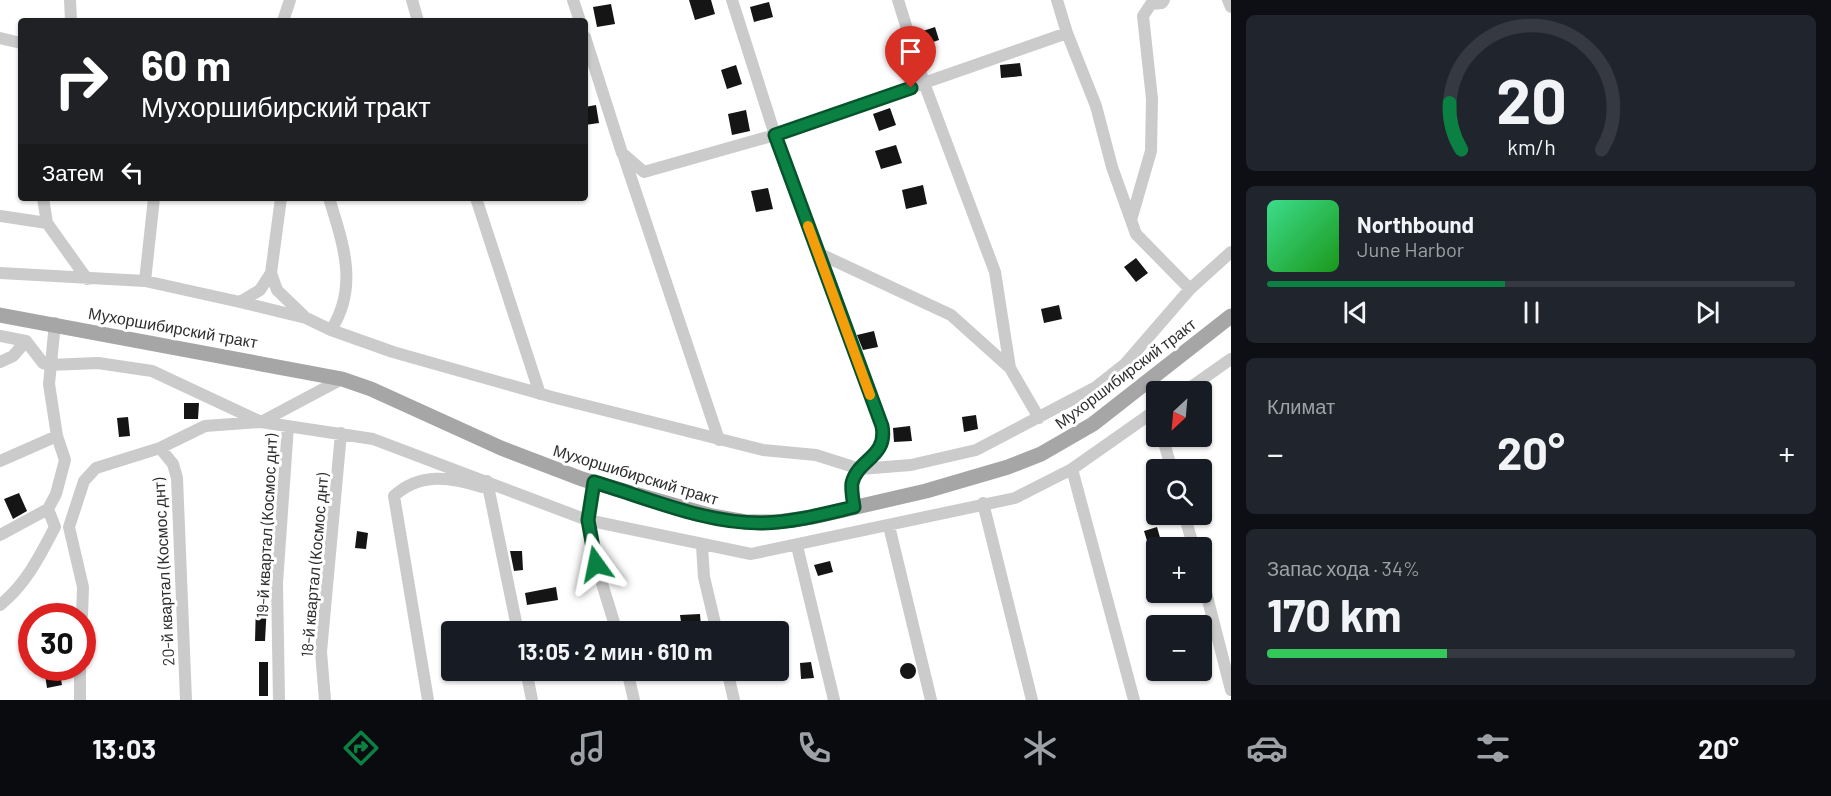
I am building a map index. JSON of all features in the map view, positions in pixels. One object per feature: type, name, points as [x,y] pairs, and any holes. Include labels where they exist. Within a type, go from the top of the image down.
[{"type":"main road","name":"Мухоршибирский тракт","points":[[0,315],[55,323],[342,379],[371,389],[532,460],[594,482],[692,511],[746,522],[792,521],[854,507],[986,474],[1041,454],[1093,424],[1231,316]]},
{"type":"street","points":[[70,0],[71,18]]},
{"type":"street","points":[[284,18],[290,0]]},
{"type":"street","points":[[414,0],[417,18]]},
{"type":"street","points":[[573,0],[579,18]]},
{"type":"street","points":[[732,0],[775,135],[884,437],[875,455],[860,469],[852,483],[854,507]]},
{"type":"street","points":[[898,0],[924,83],[995,272],[1010,368]]},
{"type":"street","points":[[1057,0],[1067,33],[1096,106],[1112,167],[1136,234],[1190,289]]},
{"type":"street","points":[[1131,220],[1151,151],[1152,99],[1143,16],[1151,4],[1162,3],[1164,0]]},
{"type":"street","points":[[1228,0],[1231,7]]},
{"type":"street","points":[[622,153],[644,172],[775,135],[1067,33]]},
{"type":"street","points":[[0,38],[18,42]]},
{"type":"street","points":[[588,46],[719,440]]},
{"type":"street","points":[[44,201],[47,223],[87,279]]},
{"type":"street","points":[[145,281],[154,201]]},
{"type":"street","points":[[240,302],[260,290],[271,273],[281,201]]},
{"type":"street","points":[[330,201],[341,239],[348,282],[346,299],[331,330]]},
{"type":"street","points":[[477,201],[540,394]]},
{"type":"street","points":[[0,216],[47,223]]},
{"type":"street","points":[[0,273],[145,281],[240,302],[306,318],[331,330],[393,352],[540,394],[719,440],[763,450],[816,455],[860,469],[911,465],[976,450],[1096,387],[1125,364],[1190,289],[1231,252]]},
{"type":"street","points":[[818,253],[951,315],[1010,368],[1039,418]]},
{"type":"street","points":[[271,273],[277,290],[306,318]]},
{"type":"street","points":[[0,535],[48,509],[56,494],[65,460],[57,436],[49,365],[55,323]]},
{"type":"street","points":[[0,336],[26,341],[43,363],[49,365],[98,363],[152,371],[261,422]]},
{"type":"street","points":[[0,362],[13,356],[26,341]]},
{"type":"street","points":[[1200,381],[1231,359]]},
{"type":"street","points":[[261,422],[342,379]]},
{"type":"street","points":[[82,603],[82,587],[69,527],[84,482],[96,468],[160,448],[205,426],[261,422],[341,434],[395,446],[488,485],[588,520],[702,546],[751,554],[1015,498],[1072,469],[1146,420]]},
{"type":"street","name":"19-й квартал (Космос днт)","points":[[279,700],[277,583],[288,426]]},
{"type":"street","name":"18-й квартал (Космос днт)","points":[[325,700],[321,652],[341,434]]},
{"type":"street","points":[[0,461],[57,436]]},
{"type":"street","name":"20-й квартал (Космос днт)","points":[[160,448],[173,464],[177,478],[186,700]]},
{"type":"street","points":[[1072,469],[1134,700]]},
{"type":"street","points":[[429,700],[394,496],[425,478],[488,485]]},
{"type":"street","points":[[594,482],[588,520],[596,564],[614,621]]},
{"type":"street","points":[[488,485],[516,621]]},
{"type":"street","points":[[983,503],[1032,700]]},
{"type":"street","points":[[48,509],[55,527]]},
{"type":"street","points":[[889,526],[931,700]]},
{"type":"street","points":[[55,527],[69,527]]},
{"type":"street","points":[[0,605],[14,594],[26,578],[55,527]]},
{"type":"street","points":[[702,546],[704,577],[714,621]]},
{"type":"street","points":[[797,546],[834,700]]},
{"type":"street","points":[[1209,603],[1231,690]]},
{"type":"street","points":[[80,681],[80,700]]},
{"type":"street","points":[[528,681],[532,700]]},
{"type":"street","points":[[630,681],[634,700]]},
{"type":"street","points":[[730,681],[734,700]]},
{"type":"building","points":[[689,0],[711,0],[715,14],[695,20]]},
{"type":"building","points":[[769,2],[773,17],[754,22],[750,7]]},
{"type":"building","points":[[611,4],[615,24],[597,27],[593,7]]},
{"type":"building","points":[[935,27],[939,40],[921,46],[917,33]]},
{"type":"building","points":[[1020,63],[1022,76],[1001,78],[1000,65]]},
{"type":"building","points":[[736,65],[742,84],[727,89],[721,70]]},
{"type":"building","points":[[596,105],[599,123],[588,125],[588,106]]},
{"type":"building","points":[[890,108],[896,125],[879,131],[873,114]]},
{"type":"building","points":[[746,110],[750,131],[732,135],[728,114]]},
{"type":"building","points":[[896,145],[902,163],[881,169],[875,151]]},
{"type":"building","points":[[923,185],[927,204],[906,209],[902,190]]},
{"type":"building","points":[[768,188],[773,209],[756,212],[751,191]]},
{"type":"building","points":[[1136,258],[1148,273],[1136,282],[1124,267]]},
{"type":"building","points":[[1059,305],[1062,319],[1044,323],[1041,309]]},
{"type":"building","points":[[874,331],[878,347],[863,350],[857,335]]},
{"type":"building","points":[[184,403],[199,403],[198,419],[184,419]]},
{"type":"building","points":[[976,415],[978,429],[964,432],[962,417]]},
{"type":"building","points":[[128,417],[130,436],[119,437],[117,418]]},
{"type":"building","points":[[910,426],[912,441],[894,442],[893,428]]},
{"type":"building","points":[[19,493],[27,511],[13,519],[4,499]]},
{"type":"building","points":[[1157,527],[1160,537],[1146,538],[1144,531]]},
{"type":"building","points":[[357,531],[368,533],[366,549],[355,548]]},
{"type":"building","points":[[510,551],[522,551],[523,570],[514,571]]},
{"type":"building","points":[[830,561],[833,572],[818,576],[814,565]]},
{"type":"building","points":[[556,587],[558,600],[527,605],[525,593]]},
{"type":"building","points":[[256,604],[267,604],[265,641],[255,641]]},
{"type":"building","points":[[700,614],[701,621],[681,621],[680,615]]},
{"type":"building","points":[[259,662],[268,662],[268,696],[259,696]]},
{"type":"building","points":[[811,662],[814,678],[801,679],[800,663]]},
{"type":"building","points":[[908,663],[916,671],[908,679],[900,671]]},
{"type":"building","points":[[46,681],[61,681],[62,685],[47,688]]},
{"type":"slow traffic","points":[[808,226],[870,395]]},
{"type":"route","points":[[596,564],[588,520],[594,482],[692,511],[746,522],[792,521],[854,507],[852,483],[860,469],[875,455],[884,437],[882,426],[775,135],[911,88]]}]
